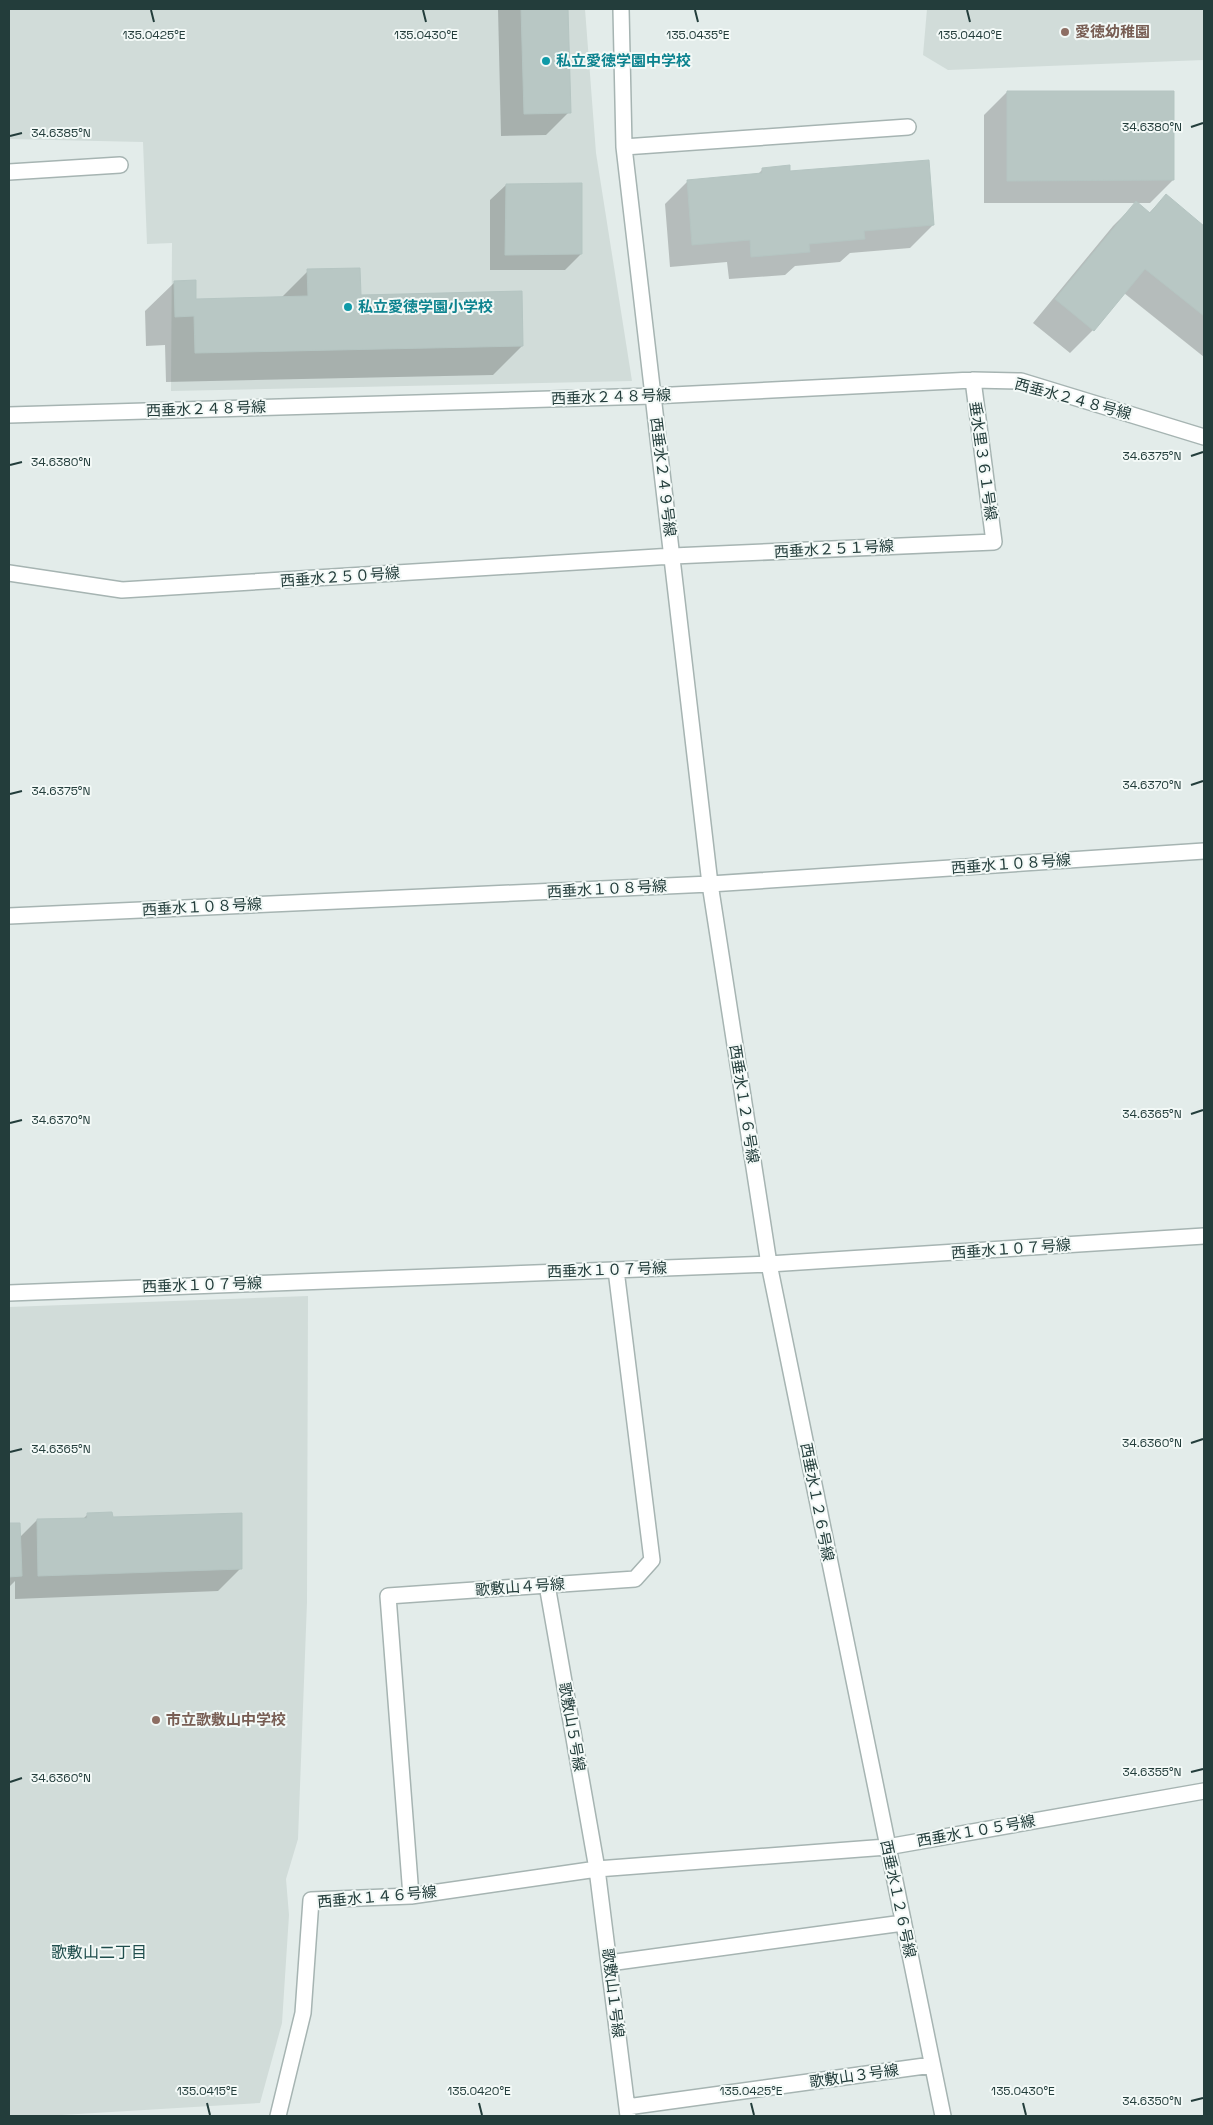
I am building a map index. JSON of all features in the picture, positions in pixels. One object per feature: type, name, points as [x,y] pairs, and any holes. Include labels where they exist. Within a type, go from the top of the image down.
[{"type":"street","name":"西垂水２４９号線","points":[[621,9],[624,147],[710,884]]},
{"type":"street","points":[[624,147],[908,127]]},
{"type":"street","points":[[9,172],[120,164]]},
{"type":"street","name":"西垂水２４８号線","points":[[9,415],[652,396],[973,380],[1021,381],[1204,437]]},
{"type":"street","name":"垂水里３６１号線","points":[[973,380],[994,542]]},
{"type":"street","name":"西垂水２５１号線","points":[[673,556],[994,542]]},
{"type":"street","name":"西垂水２５０号線","points":[[9,574],[122,590],[673,556]]},
{"type":"street","name":"西垂水１０８号線","points":[[9,916],[710,884],[1204,851]]},
{"type":"street","name":"西垂水１２６号線","points":[[710,884],[769,1264],[943,2116]]},
{"type":"street","name":"西垂水１０７号線","points":[[9,1293],[769,1264],[1204,1236]]},
{"type":"street","name":"歌敷山４号線","points":[[411,1896],[388,1596],[635,1579],[652,1560],[616,1270]]},
{"type":"street","name":"歌敷山５号線","points":[[547,1585],[597,1869]]},
{"type":"street","name":"西垂水１０５号線","points":[[597,1869],[887,1847],[1204,1791]]},
{"type":"street","name":"西垂水１４６号線","points":[[278,2116],[303,2014],[311,1900],[411,1896],[597,1869]]},
{"type":"street","name":"歌敷山１号線","points":[[597,1869],[627,2112]]},
{"type":"street","points":[[609,1963],[903,1923]]},
{"type":"street","name":"歌敷山３号線","points":[[627,2112],[932,2065]]},
{"type":"shaded area","points":[[9,9],[585,9],[596,153],[632,381],[171,391],[172,243],[147,244],[143,142],[9,139]]},
{"type":"shaded area","name":"愛徳幼稚園","points":[[927,9],[1204,9],[1204,60],[948,70],[923,55]]},
{"type":"shaded area","name":"市立歌敷山中学校","points":[[308,1296],[307,1602],[298,1839],[286,1879],[289,1915],[282,2023],[260,2103],[45,2116],[9,2116],[9,1307]]},
{"type":"building","name":"私立愛徳学園中学校","points":[[521,9],[568,9],[571,113],[524,114]]},
{"type":"building","points":[[1007,91],[1174,91],[1174,180],[1007,181]]},
{"type":"building","points":[[929,160],[934,225],[864,231],[865,239],[809,244],[810,252],[751,257],[750,240],[692,245],[687,180],[762,173],[762,168],[790,165],[790,171]]},
{"type":"building","points":[[582,183],[582,254],[505,255],[506,184]]},
{"type":"building","points":[[1166,194],[1204,226],[1204,316],[1145,269],[1094,331],[1055,299],[1136,201],[1150,213]]},
{"type":"building","name":"私立愛徳学園小学校","points":[[360,268],[361,295],[522,291],[523,346],[195,353],[194,316],[175,317],[174,281],[196,280],[196,299],[308,296],[307,269]]},
{"type":"building","points":[[112,1512],[113,1517],[242,1513],[242,1569],[38,1576],[37,1519],[87,1518],[87,1513]]},
{"type":"building","points":[[9,1523],[20,1523],[22,1576],[9,1577]]},
{"type":"place","name":"愛徳幼稚園","points":[[1065,32]]},
{"type":"place","name":"私立愛徳学園中学校","points":[[546,61]]},
{"type":"place","name":"私立愛徳学園小学校","points":[[348,307]]},
{"type":"place","name":"市立歌敷山中学校","points":[[156,1720]]},
{"type":"district","name":"歌敷山二丁目","points":[[99,1952]]}]
